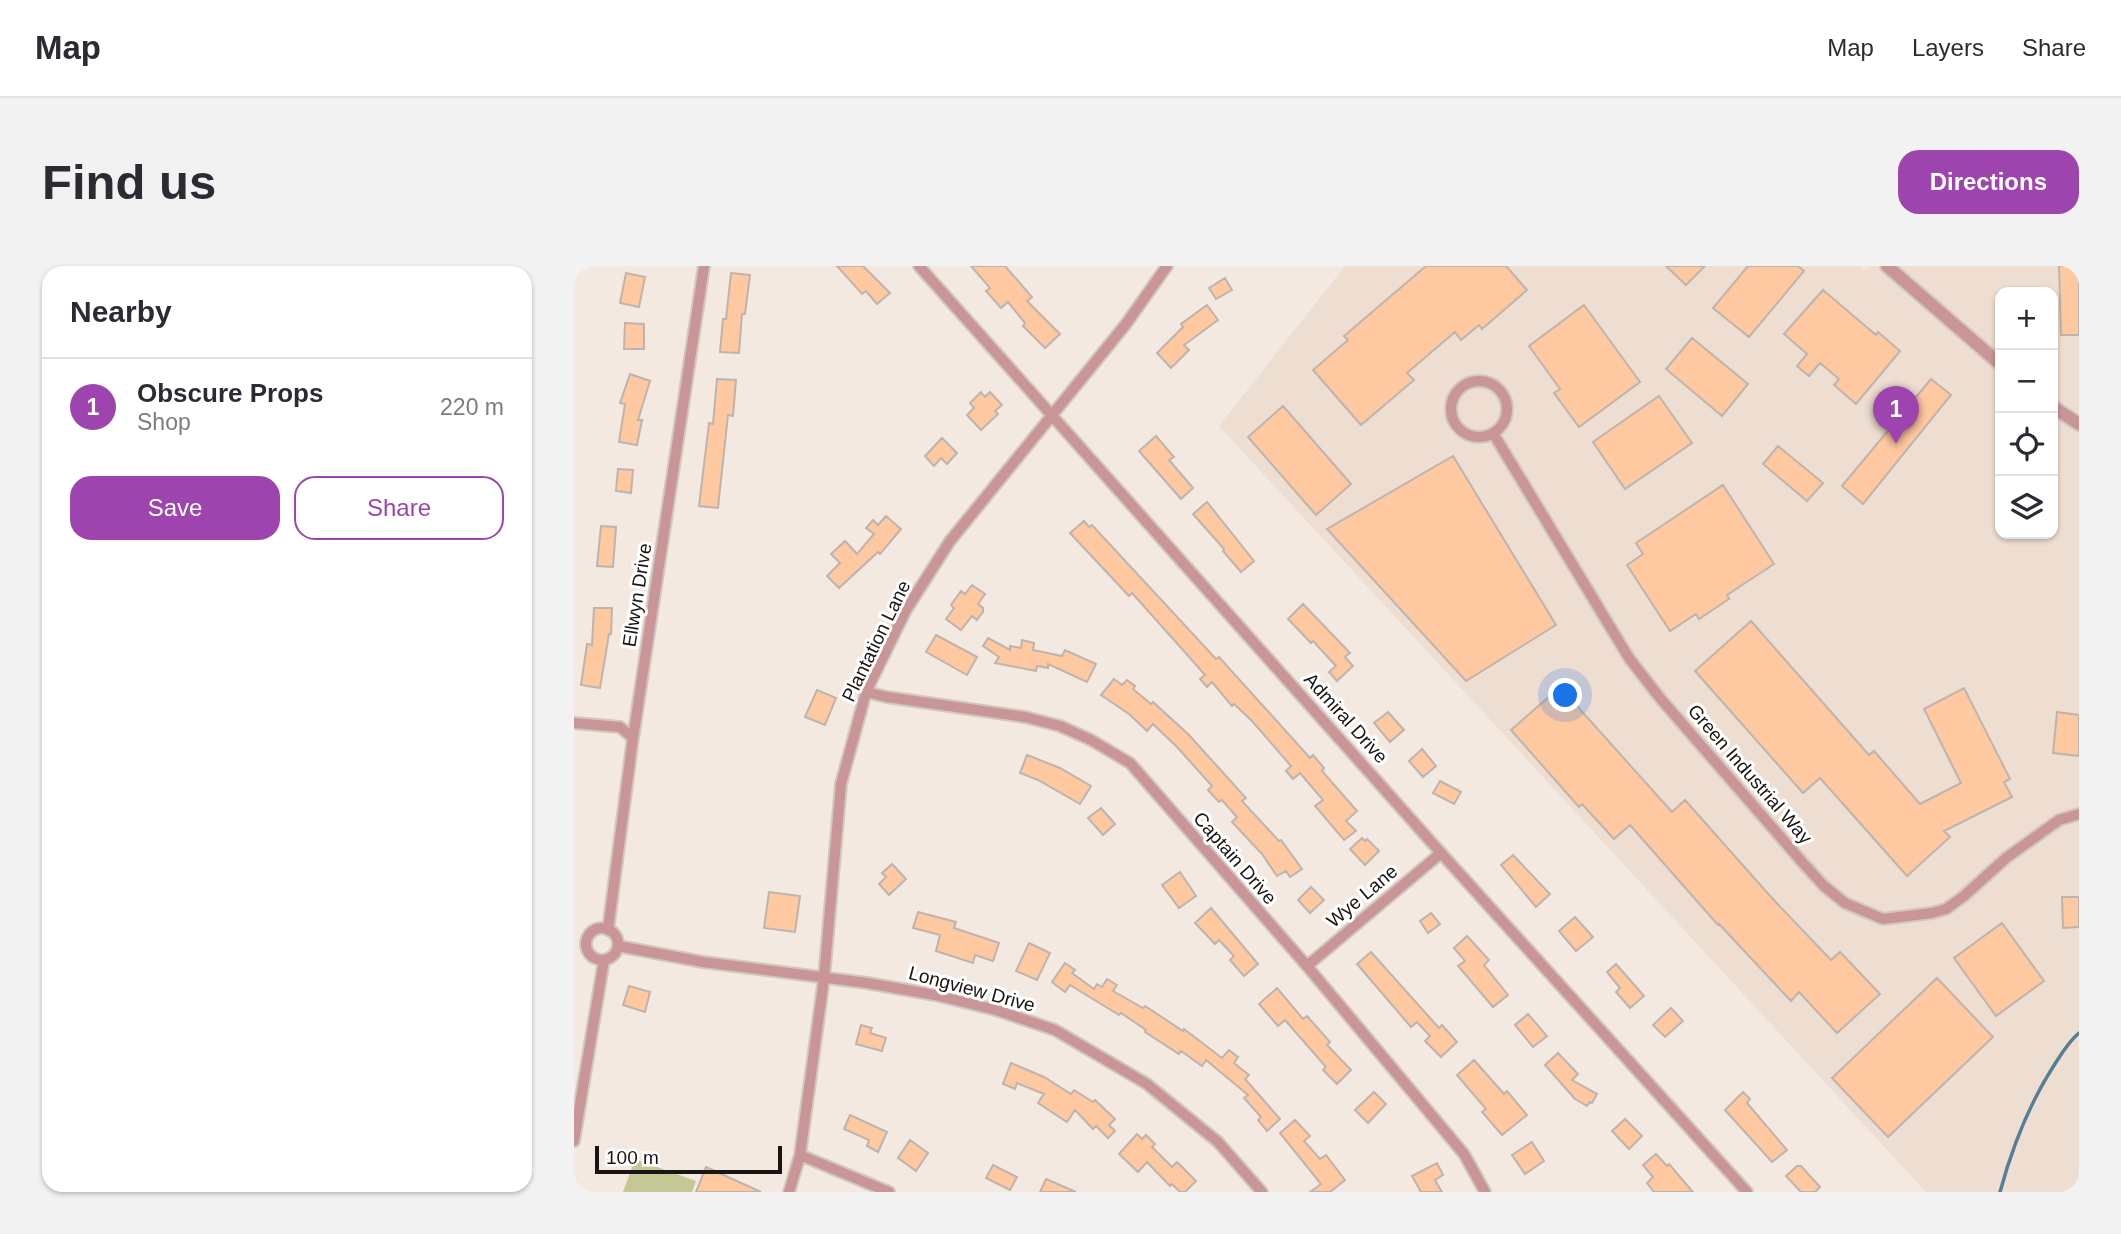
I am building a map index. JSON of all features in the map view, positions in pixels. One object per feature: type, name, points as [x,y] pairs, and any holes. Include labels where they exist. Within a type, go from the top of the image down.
[{"type":"street","name":"Ellwyn Drive","points":[[608,930],[633,738],[704,266]]},
{"type":"street","name":"Admiral Drive","points":[[919,266],[1441,853],[1747,1192]]},
{"type":"street","name":"Plantation Lane","points":[[789,1192],[800,1155],[824,978],[841,784],[866,692],[906,610],[950,541],[1126,324],[1167,266]]},
{"type":"street","points":[[1887,266],[1995,360]]},
{"type":"street","points":[[1478,381],[1487,382],[1502,393],[1506,401],[1505,419],[1493,433],[1485,436],[1467,435],[1454,422],[1451,404],[1460,387],[1478,381]]},
{"type":"street","points":[[2058,410],[2079,424]]},
{"type":"street","name":"Green Industrial Way","points":[[1493,433],[1629,658],[1803,863],[1824,886],[1845,903],[1883,919],[1932,914],[1946,909],[2059,820],[2079,814]]},
{"type":"street","name":"Captain Drive","points":[[866,692],[1025,717],[1060,726],[1091,740],[1130,763],[1464,1154],[1485,1192]]},
{"type":"street","points":[[574,723],[620,727],[633,738]]},
{"type":"street","name":"Wye Lane","points":[[1307,967],[1441,853]]},
{"type":"street","points":[[608,930],[616,937],[618,946],[613,956],[604,960],[590,955],[587,942],[593,932],[608,930]]},
{"type":"street","points":[[574,940],[587,942]]},
{"type":"street","name":"Longview Drive","points":[[618,946],[703,962],[867,983],[935,995],[996,1010],[1055,1031],[1147,1084],[1218,1142],[1262,1192]]},
{"type":"street","points":[[574,1142],[604,960]]},
{"type":"street","points":[[800,1155],[889,1192]]},
{"type":"shaded area","points":[[1345,266],[1860,266],[1864,270],[1869,266],[2079,266],[2079,1192],[1926,1192],[1219,426]]},
{"type":"green space","points":[[635,1159],[696,1181],[692,1192],[623,1192]]},
{"type":"building","points":[[837,266],[863,266],[890,293],[877,304],[866,291],[862,294]]},
{"type":"building","points":[[971,266],[1005,266],[1032,297],[1027,301],[1060,334],[1045,348],[1023,326],[1025,323],[1008,302],[1001,308],[986,291],[990,288]]},
{"type":"building","points":[[1426,266],[1506,266],[1527,290],[1482,329],[1479,325],[1461,340],[1455,332],[1407,373],[1414,380],[1361,425],[1313,370],[1348,340],[1344,336]]},
{"type":"building","points":[[1666,266],[1705,266],[1686,285]]},
{"type":"building","points":[[1748,266],[1798,266],[1804,271],[1749,337],[1713,308]]},
{"type":"building","points":[[2059,266],[2079,266],[2079,335],[2061,335]]},
{"type":"building","points":[[626,273],[645,277],[639,307],[620,303]]},
{"type":"building","points":[[731,273],[750,275],[745,314],[742,314],[739,353],[720,352]]},
{"type":"building","points":[[1225,278],[1232,290],[1216,299],[1209,288]]},
{"type":"building","points":[[1823,290],[1876,335],[1878,332],[1900,351],[1856,404],[1834,385],[1839,379],[1820,363],[1809,376],[1797,366],[1807,354],[1784,334]]},
{"type":"building","points":[[1207,305],[1218,320],[1184,345],[1189,350],[1171,368],[1157,353],[1183,327],[1181,324]]},
{"type":"building","points":[[1584,305],[1640,382],[1579,427],[1554,393],[1560,389],[1529,346]]},
{"type":"building","points":[[625,323],[644,324],[644,349],[624,349]]},
{"type":"building","points":[[1692,338],[1748,384],[1722,416],[1666,369]]},
{"type":"building","points":[[630,374],[650,381],[638,420],[642,420],[637,445],[619,442],[625,404],[620,403]]},
{"type":"building","points":[[717,379],[736,380],[733,416],[728,415],[718,508],[699,506],[709,423],[713,424]]},
{"type":"building","points":[[1931,379],[1951,395],[1863,504],[1842,486]]},
{"type":"building","points":[[981,392],[985,397],[990,392],[1002,405],[995,411],[998,414],[981,430],[967,415],[974,408],[970,403]]},
{"type":"building","points":[[1659,396],[1692,443],[1625,489],[1593,442]]},
{"type":"building","points":[[1283,406],[1351,484],[1316,515],[1248,437]]},
{"type":"building","points":[[1156,436],[1174,457],[1169,460],[1193,488],[1181,499],[1139,451]]},
{"type":"building","points":[[942,438],[957,453],[947,464],[941,458],[934,466],[925,456]]},
{"type":"building","points":[[1778,446],[1823,483],[1807,501],[1763,464]]},
{"type":"building","points":[[1453,456],[1556,625],[1466,681],[1327,529]]},
{"type":"building","points":[[618,469],[633,470],[631,493],[616,491]]},
{"type":"building","points":[[1723,485],[1774,564],[1727,595],[1729,599],[1699,619],[1696,614],[1670,631],[1627,565],[1643,554],[1636,543]]},
{"type":"building","points":[[1207,502],[1254,561],[1241,572],[1193,514]]},
{"type":"building","points":[[886,516],[901,529],[880,554],[878,552],[839,588],[827,576],[840,563],[831,554],[845,541],[857,554],[874,534],[866,528],[873,520],[878,525]]},
{"type":"building","points":[[1084,521],[1089,527],[1092,525],[1216,659],[1219,657],[1310,758],[1313,755],[1324,768],[1322,771],[1357,811],[1346,821],[1356,831],[1344,840],[1315,806],[1323,800],[1300,773],[1293,779],[1286,771],[1291,766],[1252,721],[1234,704],[1232,706],[1212,682],[1207,687],[1200,679],[1205,675],[1191,659],[1132,593],[1129,596],[1070,533]]},
{"type":"building","points":[[601,526],[616,527],[613,567],[597,566]]},
{"type":"building","points":[[972,585],[985,594],[978,604],[983,608],[983,612],[977,620],[972,616],[961,630],[946,619],[954,608],[951,605],[961,591],[965,594]]},
{"type":"building","points":[[1303,604],[1350,653],[1345,657],[1353,666],[1337,681],[1329,672],[1336,666],[1288,619]]},
{"type":"building","points":[[594,608],[612,608],[611,634],[600,688],[581,685],[587,644],[592,645]]},
{"type":"building","points":[[1751,621],[1869,755],[1874,751],[1920,804],[1961,783],[1924,709],[1964,688],[2010,779],[2004,782],[2012,797],[1944,831],[1950,837],[1907,876],[1820,778],[1803,793],[1695,671]]},
{"type":"building","points":[[936,635],[977,657],[967,675],[926,652]]},
{"type":"building","points":[[988,638],[1010,650],[1010,646],[1021,648],[1022,640],[1034,643],[1033,650],[1062,656],[1065,650],[1096,664],[1087,682],[1048,664],[1048,668],[1037,666],[1036,671],[995,663],[999,657],[983,646]]},
{"type":"building","points":[[1114,679],[1122,685],[1127,680],[1135,686],[1133,689],[1151,704],[1153,702],[1189,735],[1246,798],[1242,801],[1279,841],[1281,840],[1302,869],[1290,877],[1286,871],[1277,876],[1262,854],[1232,822],[1237,817],[1222,800],[1219,802],[1208,790],[1212,786],[1177,747],[1153,724],[1147,731],[1129,714],[1101,695]]},
{"type":"building","points":[[1560,687],[1672,812],[1685,800],[1831,960],[1840,952],[1880,994],[1837,1033],[1799,992],[1791,1001],[1718,925],[1630,825],[1614,839],[1582,804],[1579,807],[1511,730]]},
{"type":"building","points":[[817,690],[836,698],[825,725],[805,717]]},
{"type":"building","points":[[1388,712],[1404,730],[1390,742],[1374,723]]},
{"type":"building","points":[[2057,712],[2079,715],[2079,756],[2053,753]]},
{"type":"building","points":[[1422,749],[1436,766],[1423,777],[1409,761]]},
{"type":"building","points":[[1027,755],[1060,768],[1091,786],[1080,804],[1020,773]]},
{"type":"building","points":[[1440,781],[1461,792],[1454,804],[1433,793]]},
{"type":"building","points":[[1101,808],[1115,824],[1103,835],[1088,818]]},
{"type":"building","points":[[1362,838],[1365,841],[1367,839],[1379,851],[1365,865],[1350,849]]},
{"type":"building","points":[[1513,855],[1550,894],[1536,907],[1501,865]]},
{"type":"building","points":[[892,864],[906,879],[889,895],[879,884],[886,877],[882,873]]},
{"type":"building","points":[[1180,872],[1196,896],[1179,908],[1162,885]]},
{"type":"building","points":[[1311,887],[1324,900],[1310,913],[1298,900]]},
{"type":"building","points":[[769,892],[800,896],[795,932],[764,928]]},
{"type":"building","points":[[2062,897],[2079,897],[2079,927],[2063,928]]},
{"type":"building","points":[[1211,908],[1258,964],[1244,976],[1230,960],[1234,956],[1219,940],[1215,944],[1195,923]]},
{"type":"building","points":[[918,912],[956,922],[954,928],[999,943],[993,961],[975,955],[973,963],[936,951],[940,935],[913,928]]},
{"type":"building","points":[[1431,913],[1440,924],[1428,933],[1420,921]]},
{"type":"building","points":[[1575,917],[1593,937],[1576,951],[1559,931]]},
{"type":"building","points":[[2002,923],[2044,981],[1996,1016],[1954,958]]},
{"type":"building","points":[[1467,936],[1489,960],[1484,965],[1508,995],[1493,1007],[1458,966],[1465,961],[1454,948]]},
{"type":"building","points":[[1029,943],[1050,953],[1037,980],[1016,971]]},
{"type":"building","points":[[1371,952],[1439,1028],[1442,1025],[1457,1042],[1441,1057],[1425,1041],[1430,1036],[1417,1022],[1411,1027],[1357,964]]},
{"type":"building","points":[[1065,963],[1075,970],[1072,973],[1094,989],[1097,984],[1102,987],[1107,979],[1117,985],[1113,991],[1143,1008],[1145,1006],[1183,1031],[1184,1029],[1222,1058],[1229,1050],[1238,1057],[1234,1063],[1249,1075],[1245,1079],[1280,1119],[1267,1131],[1258,1120],[1261,1117],[1244,1098],[1248,1095],[1206,1060],[1202,1066],[1181,1051],[1179,1054],[1121,1013],[1119,1015],[1070,985],[1065,992],[1052,982]]},
{"type":"building","points":[[1616,964],[1644,996],[1630,1008],[1616,992],[1620,988],[1607,972]]},
{"type":"building","points":[[1937,978],[1993,1037],[1888,1137],[1832,1078]]},
{"type":"building","points":[[629,986],[650,992],[645,1012],[623,1005]]},
{"type":"building","points":[[1277,988],[1303,1019],[1307,1016],[1330,1042],[1327,1045],[1351,1070],[1337,1084],[1323,1070],[1326,1067],[1285,1020],[1278,1026],[1259,1004]]},
{"type":"building","points":[[1671,1008],[1683,1021],[1665,1037],[1653,1025]]},
{"type":"building","points":[[1528,1014],[1547,1036],[1533,1047],[1515,1025]]},
{"type":"building","points":[[861,1025],[872,1028],[870,1033],[886,1038],[882,1051],[856,1044]]},
{"type":"building","points":[[1558,1053],[1578,1074],[1572,1080],[1597,1094],[1592,1103],[1587,1106],[1575,1099],[1545,1065]]},
{"type":"building","points":[[1474,1060],[1504,1094],[1507,1091],[1527,1115],[1502,1135],[1482,1112],[1486,1109],[1457,1075]]},
{"type":"building","points":[[1011,1063],[1044,1077],[1071,1094],[1074,1090],[1093,1102],[1095,1100],[1115,1119],[1109,1125],[1115,1131],[1108,1138],[1096,1126],[1093,1129],[1075,1110],[1067,1122],[1038,1103],[1044,1094],[1017,1083],[1015,1089],[1003,1084]]},
{"type":"building","points":[[1374,1092],[1386,1104],[1368,1123],[1355,1110]]},
{"type":"building","points":[[1743,1092],[1750,1099],[1747,1103],[1787,1150],[1772,1162],[1725,1110]]},
{"type":"building","points":[[850,1115],[887,1132],[878,1152],[867,1146],[869,1140],[844,1129]]},
{"type":"building","points":[[1625,1119],[1642,1136],[1629,1149],[1612,1131]]},
{"type":"building","points":[[1295,1120],[1310,1136],[1304,1141],[1320,1159],[1326,1155],[1345,1180],[1330,1192],[1310,1192],[1321,1184],[1280,1133]]},
{"type":"building","points":[[1137,1134],[1142,1139],[1146,1135],[1155,1144],[1152,1147],[1172,1167],[1177,1162],[1196,1181],[1185,1192],[1180,1192],[1172,1184],[1170,1186],[1147,1162],[1138,1172],[1119,1154]]},
{"type":"building","points":[[910,1140],[928,1153],[916,1171],[898,1158]]},
{"type":"building","points":[[1532,1142],[1544,1161],[1525,1174],[1512,1155]]},
{"type":"building","points":[[1656,1154],[1667,1166],[1669,1164],[1693,1192],[1654,1192],[1647,1183],[1653,1177],[1643,1165]]},
{"type":"building","points":[[1437,1163],[1443,1175],[1435,1180],[1442,1192],[1421,1192],[1412,1176]]},
{"type":"building","points":[[993,1165],[1017,1177],[1010,1190],[986,1178]]},
{"type":"building","points":[[1797,1166],[1801,1166],[1820,1187],[1815,1192],[1801,1192],[1786,1176]]},
{"type":"building","points":[[706,1167],[761,1192],[696,1192]]},
{"type":"building","points":[[1046,1179],[1076,1192],[1040,1192]]},
{"type":"waterway","points":[[2000,1192],[2028,1112],[2061,1054],[2079,1033]]},
{"type":"place","name":"Obscure Props","points":[[1896,444]]}]
